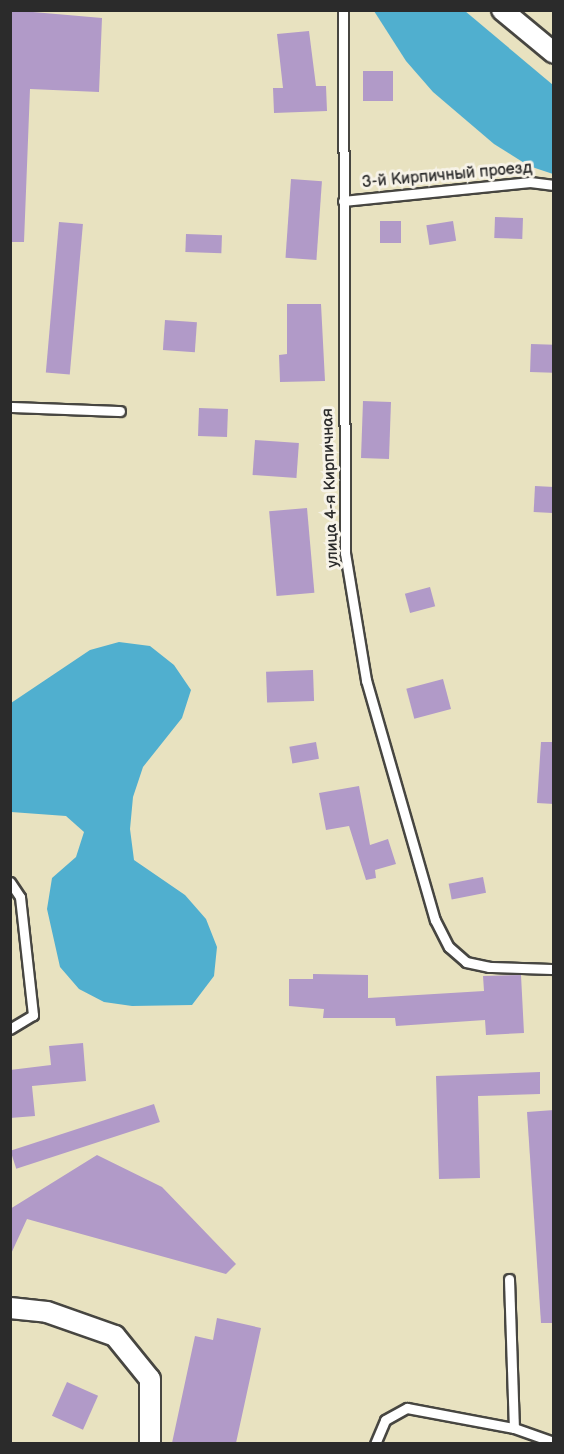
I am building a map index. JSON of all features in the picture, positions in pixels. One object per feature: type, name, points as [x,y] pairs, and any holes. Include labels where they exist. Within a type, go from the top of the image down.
[{"type":"street","points":[[502,10],[554,53]]},
{"type":"street","points":[[10,1308],[47,1312],[115,1336],[150,1379],[150,1443]]},
{"type":"lane","name":"улица 4-я Кирпичная","points":[[343,10],[345,553],[366,680],[435,920],[448,947],[477,964],[554,969]]},
{"type":"lane","name":"3-й Кирпичный проезд","points":[[343,201],[530,182],[554,185]]},
{"type":"lane","points":[[10,407],[120,411]]},
{"type":"lane","points":[[10,882],[20,897],[33,1015],[10,1029]]},
{"type":"lane","points":[[509,1279],[514,1428]]},
{"type":"lane","points":[[375,1443],[385,1420],[407,1408],[514,1428],[554,1442]]},
{"type":"water","points":[[374,11],[465,11],[553,85],[553,174],[529,166],[494,144],[433,92],[406,61]]},
{"type":"water","points":[[119,642],[150,646],[174,665],[191,690],[182,718],[143,767],[133,797],[130,829],[134,860],[185,895],[206,919],[217,947],[214,976],[192,1005],[132,1006],[104,1002],[79,989],[60,967],[47,909],[52,878],[76,857],[84,832],[66,816],[11,812],[11,703],[90,650]]},
{"type":"building","points":[[10,10],[102,18],[99,92],[30,89],[24,242],[10,242]]},
{"type":"building","points":[[309,31],[316,86],[326,86],[327,111],[274,113],[273,88],[283,88],[277,34]]},
{"type":"building","points":[[363,71],[393,71],[393,101],[363,101]]},
{"type":"building","points":[[291,179],[322,181],[316,260],[285,258]]},
{"type":"building","points":[[495,217],[523,218],[522,239],[494,238]]},
{"type":"building","points":[[380,221],[401,221],[401,243],[380,243]]},
{"type":"building","points":[[453,221],[456,241],[429,245],[426,225]]},
{"type":"building","points":[[59,222],[83,224],[70,375],[46,372]]},
{"type":"building","points":[[186,234],[222,235],[221,253],[185,252]]},
{"type":"building","points":[[287,304],[321,304],[325,381],[280,382],[279,355],[287,354]]},
{"type":"building","points":[[165,320],[197,322],[195,352],[163,350]]},
{"type":"building","points":[[531,344],[554,345],[553,373],[530,372]]},
{"type":"building","points":[[363,401],[391,402],[389,459],[361,458]]},
{"type":"building","points":[[199,408],[228,409],[227,437],[198,436]]},
{"type":"building","points":[[255,440],[299,443],[296,478],[253,475]]},
{"type":"building","points":[[535,486],[554,487],[553,513],[534,512]]},
{"type":"building","points":[[307,508],[314,593],[277,596],[269,511]]},
{"type":"building","points":[[430,587],[435,606],[410,613],[405,594]]},
{"type":"building","points":[[313,670],[314,701],[267,703],[266,672]]},
{"type":"building","points":[[443,679],[451,709],[414,719],[406,689]]},
{"type":"building","points":[[316,742],[319,759],[292,763],[289,747]]},
{"type":"building","points":[[541,742],[554,742],[554,804],[537,803]]},
{"type":"building","points":[[359,786],[370,845],[388,839],[396,864],[375,870],[376,878],[366,880],[349,826],[326,830],[319,793]]},
{"type":"building","points":[[483,877],[486,893],[452,899],[449,884]]},
{"type":"building","points":[[313,974],[368,975],[368,998],[484,991],[483,976],[521,975],[524,1033],[486,1035],[485,1020],[396,1026],[395,1018],[323,1018],[324,1009],[289,1006],[289,979],[313,979]]},
{"type":"building","points":[[83,1043],[86,1081],[32,1086],[35,1116],[10,1118],[10,1070],[51,1065],[49,1046]]},
{"type":"building","points":[[540,1072],[540,1094],[478,1096],[480,1178],[439,1179],[436,1076]]},
{"type":"building","points":[[154,1104],[160,1122],[16,1169],[10,1151]]},
{"type":"building","points":[[554,1110],[554,1323],[541,1323],[527,1112]]},
{"type":"building","points":[[97,1155],[162,1187],[236,1264],[226,1274],[27,1219],[10,1256],[10,1209]]},
{"type":"building","points":[[217,1318],[261,1328],[236,1443],[172,1443],[195,1336],[213,1340]]},
{"type":"building","points":[[67,1382],[98,1396],[83,1430],[52,1416]]}]
